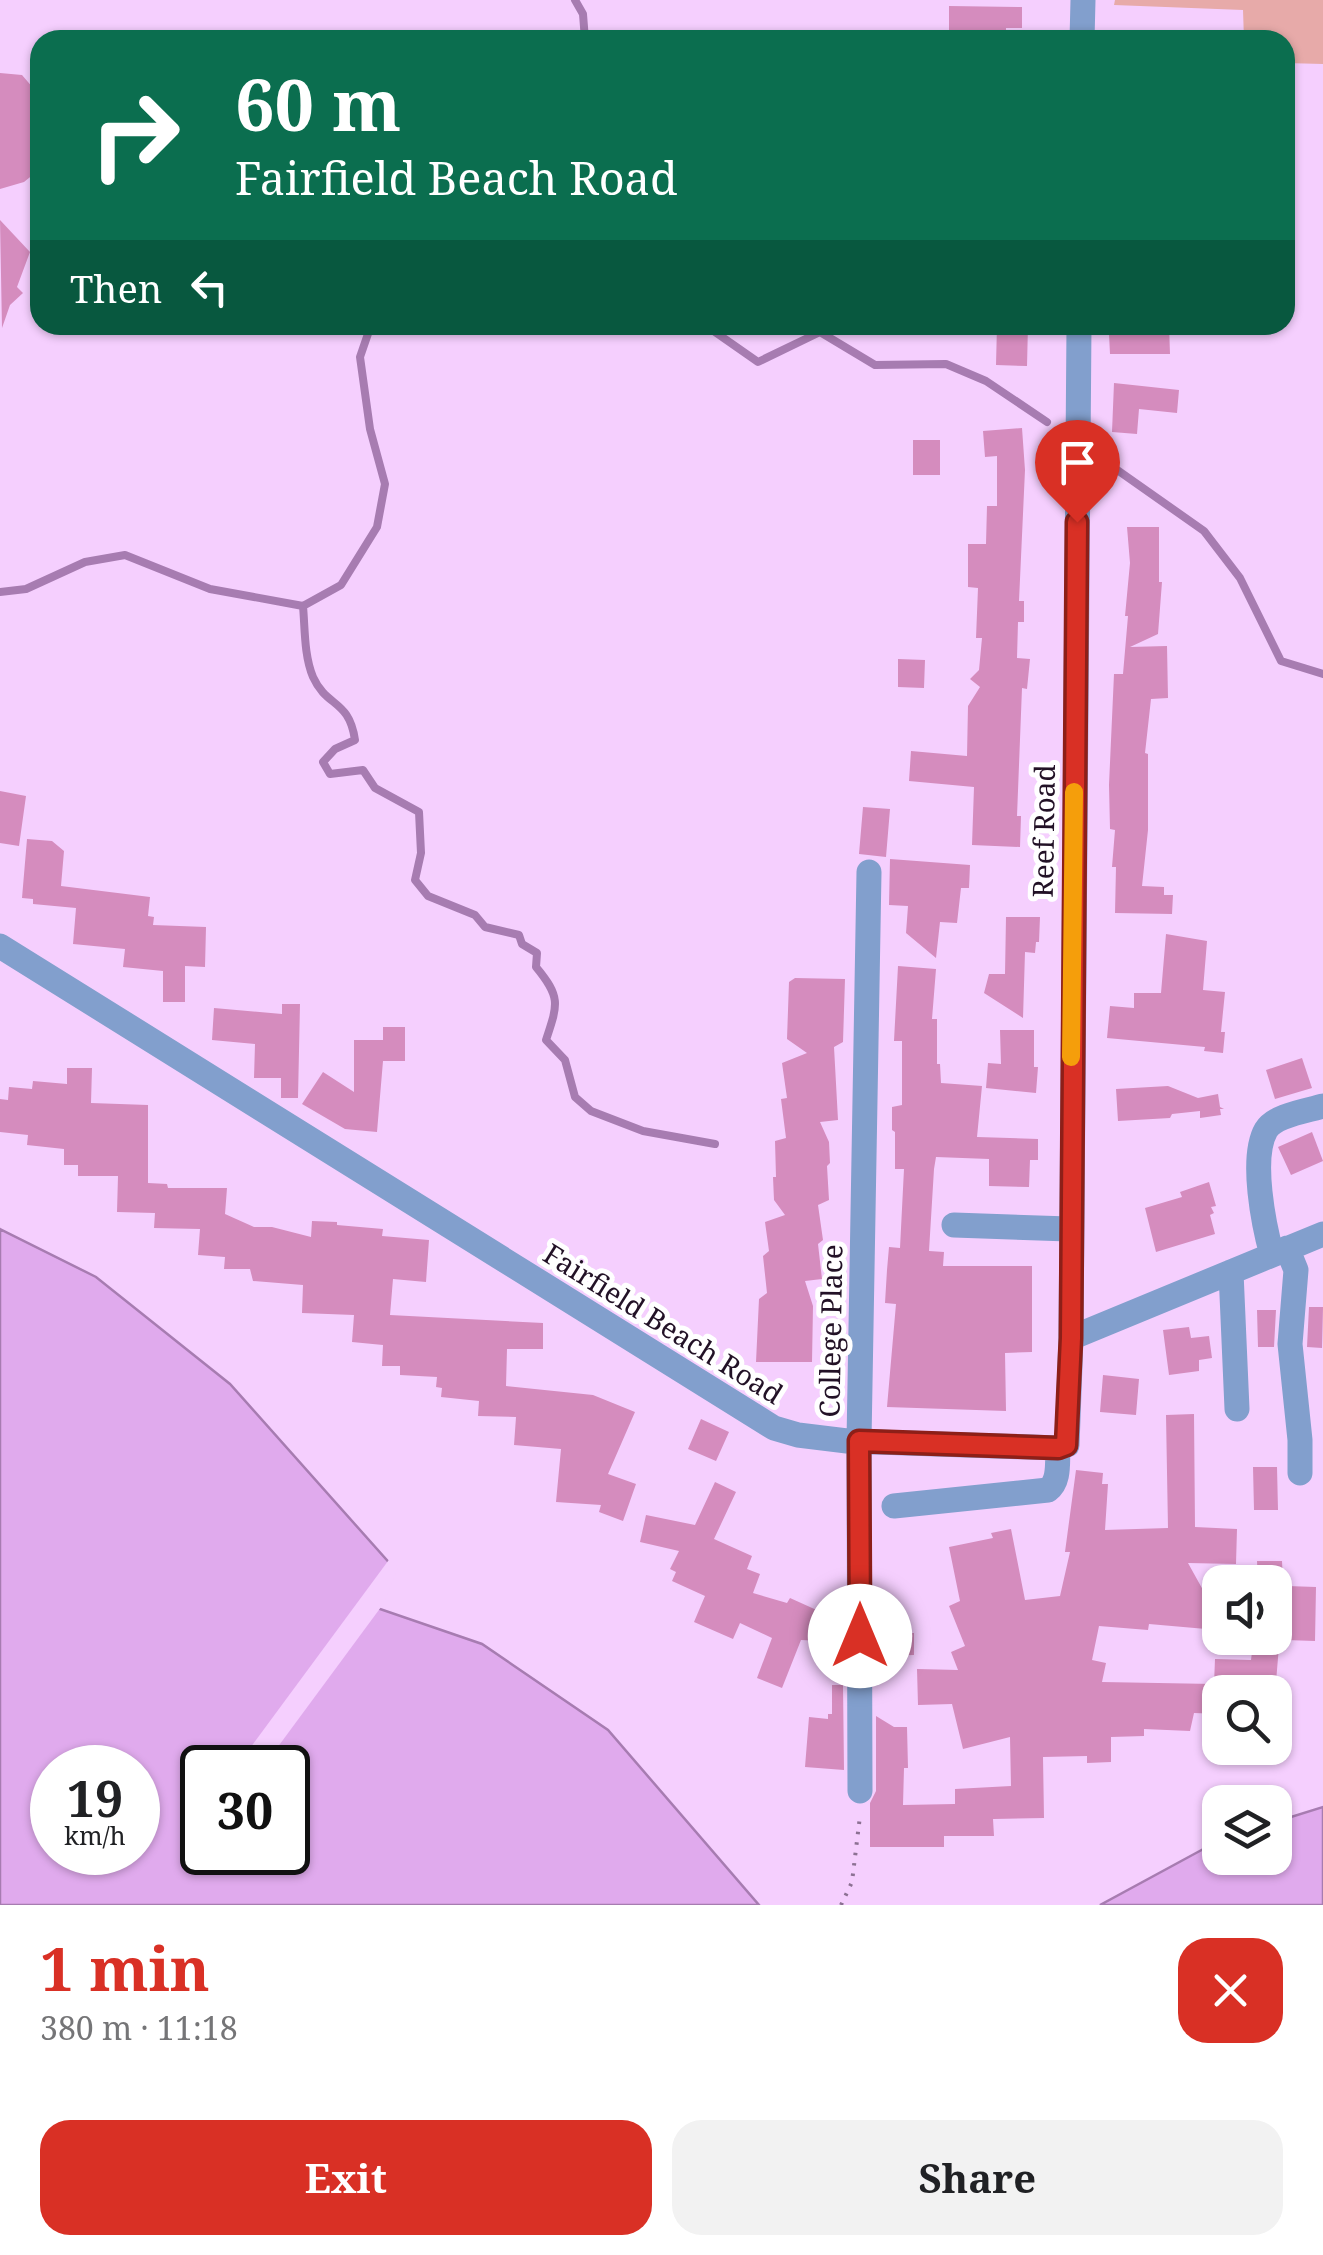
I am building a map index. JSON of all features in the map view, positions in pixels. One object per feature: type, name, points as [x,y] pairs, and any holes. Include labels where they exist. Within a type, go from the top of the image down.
[{"type":"street","points":[[1082,30],[1083,0]]},
{"type":"street","name":"Reef Road","points":[[1071,1338],[1079,335]]},
{"type":"street","name":"College Place","points":[[860,1791],[859,1441],[869,872]]},
{"type":"street","name":"Fairfield Beach Road","points":[[0,946],[774,1428],[798,1436],[859,1441],[1058,1448]]},
{"type":"street","points":[[1300,1474],[1290,1344],[1296,1270],[1280,1252],[1262,1206],[1260,1151],[1266,1129],[1277,1121],[1323,1106]]},
{"type":"street","points":[[954,1226],[1069,1229]]},
{"type":"street","points":[[894,1506],[1048,1490],[1054,1486],[1058,1448],[1066,1445],[1071,1338],[1323,1234]]},
{"type":"street","points":[[1231,1272],[1237,1410]]},
{"type":"path","points":[[841,1905],[852,1882],[860,1834],[860,1791]]},
{"type":"shaded area","points":[[1115,0],[1323,0],[1323,64],[1295,63],[1295,30],[1244,30],[1243,10],[1114,5]]},
{"type":"shaded area","points":[[0,1229],[96,1277],[230,1384],[393,1567],[377,1608],[482,1644],[608,1730],[759,1905],[0,1905]]},
{"type":"shaded area","points":[[1323,1807],[1323,1905],[1100,1905],[1202,1850],[1202,1875],[1292,1875],[1292,1817]]},
{"type":"pier","points":[[391,1557],[398,1568],[384,1603],[279,1745],[252,1745]]},
{"type":"building","points":[[949,6],[1022,7],[1022,28],[949,30]]},
{"type":"building","points":[[0,73],[22,75],[30,84],[30,177],[0,189]]},
{"type":"building","points":[[0,220],[30,252],[17,287],[23,293],[10,305],[2,328]]},
{"type":"building","points":[[997,335],[1028,335],[1027,366],[996,365]]},
{"type":"building","points":[[1109,335],[1169,335],[1170,354],[1110,354]]},
{"type":"building","points":[[1114,383],[1179,390],[1177,413],[1139,409],[1137,434],[1112,432]]},
{"type":"building","points":[[1022,428],[1025,470],[1019,601],[1024,601],[1024,622],[1018,622],[1017,658],[1030,659],[1027,689],[1022,688],[1017,816],[1021,816],[1020,847],[972,845],[974,787],[909,781],[911,751],[967,756],[968,706],[980,687],[970,679],[979,670],[982,638],[976,638],[978,588],[968,587],[968,544],[986,544],[987,506],[997,506],[997,456],[985,457],[983,431]]},
{"type":"building","points":[[913,440],[940,440],[940,475],[913,475]]},
{"type":"building","points":[[1127,527],[1159,527],[1162,582],[1158,634],[1130,647],[1167,646],[1168,698],[1151,699],[1145,753],[1148,830],[1142,886],[1164,887],[1164,895],[1173,895],[1172,914],[1115,913],[1115,830],[1110,829],[1109,785],[1114,674],[1123,674],[1128,616]]},
{"type":"building","points":[[898,659],[925,660],[924,688],[898,687]]},
{"type":"building","points":[[0,791],[26,796],[19,846],[0,843]]},
{"type":"building","points":[[863,807],[890,809],[886,857],[859,854]]},
{"type":"building","points":[[27,839],[52,841],[64,851],[61,886],[150,897],[148,916],[154,917],[153,925],[206,927],[205,967],[185,966],[185,1002],[163,1002],[163,971],[123,967],[125,949],[73,944],[76,908],[33,904],[33,899],[22,898]]},
{"type":"building","points":[[890,859],[970,865],[969,888],[961,888],[957,923],[940,922],[936,958],[906,933],[908,906],[889,905]]},
{"type":"building","points":[[1006,917],[1040,917],[1035,953],[1025,952],[1023,1018],[984,993],[989,974],[1005,974]]},
{"type":"building","points":[[1166,934],[1207,941],[1203,990],[1225,992],[1223,1053],[1204,1051],[1205,1047],[1107,1038],[1110,1006],[1134,1008],[1134,993],[1161,993]]},
{"type":"building","points":[[898,966],[936,969],[932,1019],[937,1019],[941,1083],[982,1086],[977,1137],[1038,1139],[1038,1160],[1030,1160],[1029,1187],[989,1186],[989,1159],[936,1157],[934,1169],[929,1251],[944,1252],[943,1266],[1032,1266],[1032,1352],[1005,1353],[1006,1411],[887,1407],[896,1304],[885,1303],[887,1270],[889,1247],[900,1248],[904,1169],[895,1169],[892,1130],[892,1107],[902,1105],[902,1041],[894,1041]]},
{"type":"building","points":[[795,978],[845,979],[843,1042],[834,1047],[838,1120],[820,1122],[829,1142],[830,1163],[829,1200],[818,1205],[823,1240],[818,1244],[822,1279],[805,1281],[813,1306],[812,1362],[756,1362],[759,1299],[767,1293],[763,1256],[769,1251],[765,1222],[785,1215],[774,1200],[773,1177],[775,1141],[786,1138],[781,1099],[787,1098],[782,1063],[807,1053],[787,1039],[789,982]]},
{"type":"building","points":[[282,1004],[300,1004],[298,1098],[281,1098],[281,1078],[254,1078],[255,1044],[212,1040],[214,1008],[282,1014]]},
{"type":"building","points":[[383,1027],[405,1027],[405,1061],[383,1061],[377,1132],[345,1129],[302,1104],[323,1072],[354,1092],[354,1040],[383,1040]]},
{"type":"building","points":[[1000,1030],[1034,1030],[1036,1093],[986,1088],[988,1063],[1001,1064]]},
{"type":"building","points":[[1302,1058],[1312,1088],[1275,1099],[1266,1070]]},
{"type":"building","points":[[67,1068],[92,1068],[91,1103],[148,1105],[148,1183],[167,1184],[168,1188],[227,1188],[225,1214],[254,1227],[272,1227],[311,1237],[312,1221],[337,1222],[383,1229],[382,1236],[429,1240],[426,1282],[393,1279],[390,1315],[543,1323],[543,1349],[507,1349],[506,1386],[593,1395],[635,1412],[608,1474],[636,1484],[623,1521],[599,1512],[601,1505],[556,1502],[561,1449],[514,1445],[516,1417],[478,1416],[479,1401],[441,1397],[437,1377],[400,1375],[400,1366],[382,1366],[383,1345],[352,1342],[354,1315],[302,1313],[303,1285],[253,1281],[250,1269],[224,1269],[225,1257],[198,1255],[200,1229],[154,1228],[155,1213],[117,1212],[118,1176],[78,1176],[78,1165],[64,1165],[64,1149],[27,1145],[28,1135],[0,1132],[0,1099],[8,1100],[9,1087],[32,1089],[33,1081],[67,1084]]},
{"type":"building","points":[[1168,1086],[1198,1098],[1218,1094],[1224,1109],[1220,1109],[1221,1115],[1200,1118],[1200,1111],[1172,1114],[1170,1118],[1118,1121],[1116,1089]]},
{"type":"building","points":[[1312,1132],[1323,1161],[1291,1175],[1278,1147]]},
{"type":"building","points":[[1209,1182],[1216,1206],[1211,1207],[1214,1213],[1210,1215],[1215,1234],[1156,1252],[1145,1208],[1182,1197],[1180,1192]]},
{"type":"building","points":[[1309,1307],[1323,1307],[1322,1348],[1307,1347]]},
{"type":"building","points":[[1257,1310],[1276,1310],[1274,1347],[1258,1347]]},
{"type":"building","points":[[1189,1327],[1191,1338],[1209,1336],[1212,1358],[1199,1360],[1199,1371],[1169,1375],[1163,1330]]},
{"type":"building","points":[[1103,1375],[1139,1379],[1136,1415],[1100,1412]]},
{"type":"building","points":[[1194,1414],[1195,1527],[1237,1529],[1236,1564],[1188,1563],[1202,1588],[1202,1629],[1149,1624],[1148,1630],[1099,1626],[1092,1660],[1106,1663],[1102,1682],[1202,1684],[1202,1713],[1194,1713],[1190,1731],[1144,1729],[1144,1736],[1111,1737],[1111,1762],[1087,1763],[1087,1756],[1043,1757],[1044,1818],[993,1819],[994,1836],[944,1836],[944,1847],[870,1847],[870,1803],[876,1791],[876,1716],[894,1727],[907,1727],[908,1768],[904,1768],[903,1805],[955,1804],[955,1789],[1011,1786],[1010,1737],[963,1749],[952,1704],[918,1705],[917,1669],[958,1670],[951,1652],[965,1646],[949,1606],[960,1601],[949,1547],[993,1538],[991,1533],[1011,1529],[1025,1600],[1060,1596],[1070,1552],[1065,1552],[1076,1470],[1103,1473],[1102,1484],[1108,1484],[1105,1530],[1168,1528],[1166,1415]]},
{"type":"building","points":[[701,1419],[729,1432],[716,1461],[688,1449]]},
{"type":"building","points":[[1253,1467],[1277,1467],[1278,1510],[1254,1510]]},
{"type":"building","points":[[715,1482],[736,1492],[714,1539],[752,1556],[747,1569],[760,1574],[753,1593],[787,1603],[790,1598],[821,1612],[843,1612],[843,1642],[801,1640],[782,1688],[757,1678],[772,1638],[740,1623],[733,1639],[694,1622],[705,1596],[672,1581],[676,1572],[670,1569],[679,1551],[640,1542],[646,1515],[695,1525]]},
{"type":"building","points":[[1257,1561],[1282,1561],[1282,1565],[1257,1565]]},
{"type":"building","points":[[1292,1586],[1316,1587],[1315,1641],[1292,1640]]},
{"type":"building","points":[[876,1623],[910,1624],[914,1655],[876,1656]]},
{"type":"building","points":[[1252,1655],[1278,1655],[1277,1675],[1214,1675],[1215,1659],[1251,1660]]},
{"type":"building","points":[[832,1685],[843,1685],[844,1770],[805,1767],[809,1717],[828,1719],[828,1714],[832,1714]]},
{"type":"waterway","points":[[575,0],[583,14],[584,30]]},
{"type":"waterway","points":[[0,592],[26,589],[85,562],[125,555],[210,589],[303,606],[341,585],[377,527],[385,484],[370,429],[360,357],[368,335]]},
{"type":"waterway","points":[[719,335],[758,362],[814,335]]},
{"type":"waterway","points":[[825,335],[875,365],[946,364],[986,381],[1047,422]]},
{"type":"waterway","points":[[1113,467],[1204,531],[1240,578],[1281,661],[1323,674]]},
{"type":"waterway","points":[[303,606],[306,651],[313,677],[348,717],[355,740],[335,749],[323,762],[330,774],[363,770],[375,788],[419,812],[421,853],[415,880],[428,896],[475,915],[485,927],[519,935],[522,944],[537,953],[536,967],[555,1001],[546,1040],[565,1060],[575,1097],[591,1111],[643,1131],[715,1144]]},
{"type":"slow traffic","points":[[1071,1057],[1074,792]]},
{"type":"route","points":[[860,1636],[859,1441],[1058,1448],[1066,1445],[1071,1338],[1077,522]]}]
